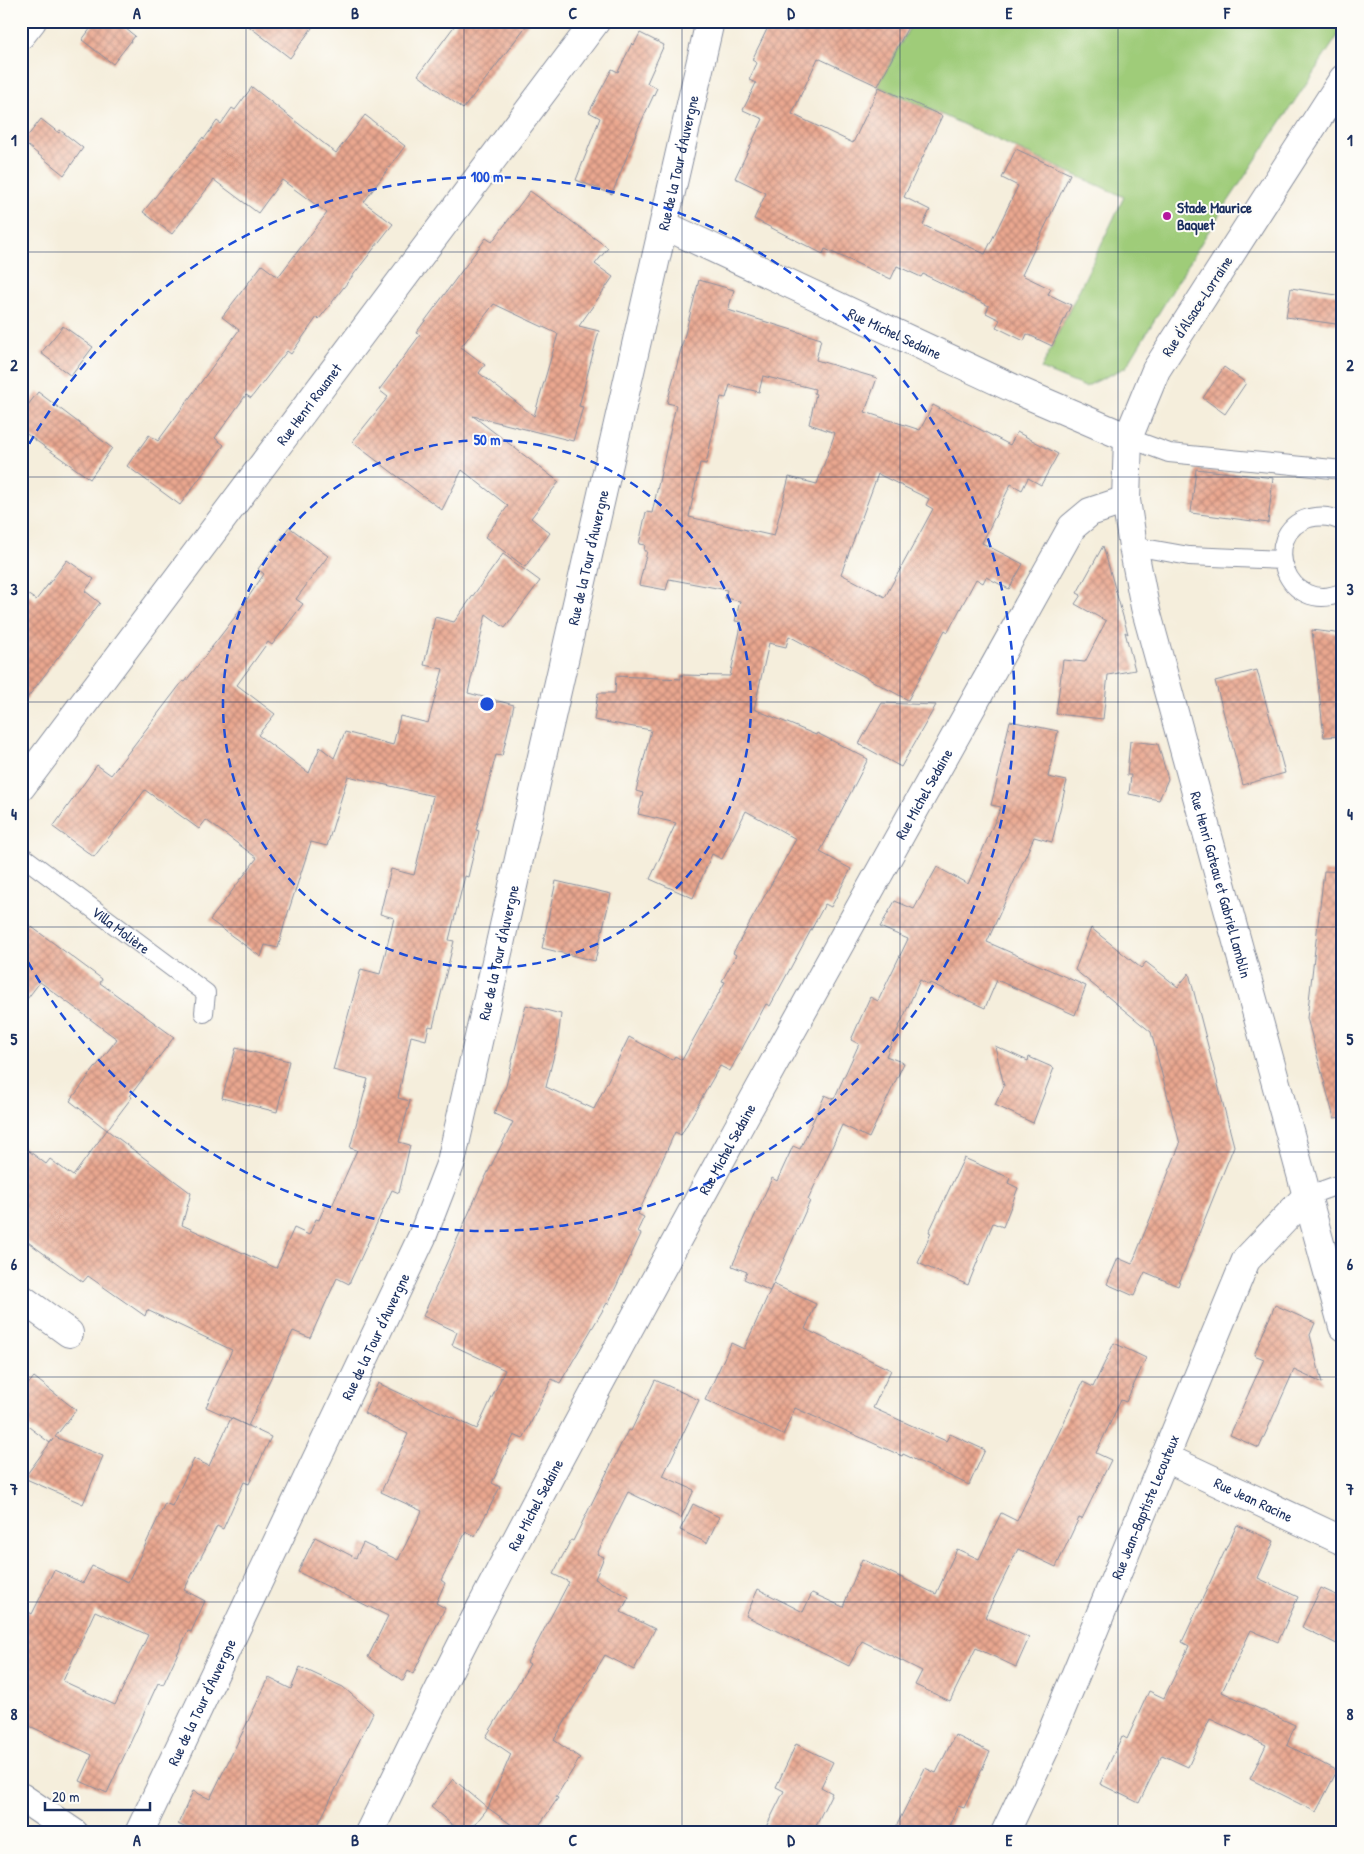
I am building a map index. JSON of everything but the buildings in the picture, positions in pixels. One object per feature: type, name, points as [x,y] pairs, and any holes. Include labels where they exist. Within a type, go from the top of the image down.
[{"type":"street","points":[[21,35],[32,21]]},
{"type":"street","name":"Rue Henri Rouanet","points":[[21,787],[596,21]]},
{"type":"street","name":"Rue de la Tour d'Auvergne","points":[[139,1833],[422,1237],[451,1162],[540,760],[710,21]]},
{"type":"street","name":"Rue d'Alsace-Lorraine","points":[[1128,438],[1156,370],[1343,79]]},
{"type":"street","name":"Rue Michel Sedaine","points":[[664,225],[1019,390],[1128,438]]},
{"type":"street","name":"Rue Henri Gateau et Gabriel Lamblin","points":[[1128,438],[1126,500],[1132,546],[1145,607],[1343,1327]]},
{"type":"street","name":"Rue Michel Sedaine","points":[[369,1833],[473,1623],[579,1420],[1072,527],[1090,512],[1126,500]]},
{"type":"street","name":"Rue Jean-Baptiste Lecouteux","points":[[1005,1833],[1047,1744],[1246,1260],[1307,1196]]},
{"type":"street","points":[[21,1298],[69,1333]]},
{"type":"street","name":"Rue Jean Racine","points":[[1164,1457],[1343,1541]]},
{"type":"street","points":[[24,1805],[72,1832]]},
{"type":"lane","points":[[1128,438],[1169,452],[1343,470]]},
{"type":"lane","points":[[1343,522],[1334,517],[1319,516],[1304,520],[1291,530],[1283,544],[1282,560],[1287,576],[1296,588],[1311,596],[1326,598],[1343,592]]},
{"type":"lane","points":[[1132,546],[1189,556],[1282,560]]},
{"type":"lane","name":"Villa Molière","points":[[21,855],[206,992],[204,1013]]},
{"type":"lane","points":[[1307,1196],[1343,1183]]},
{"type":"green space","name":"Stade Maurice Baquet","points":[[913,21],[1343,21],[1343,28],[1206,235],[1126,367],[1085,387],[1041,369],[1124,197],[878,86]]},
{"type":"place","name":"Stade Maurice Baquet","points":[[1167,216]]}]
